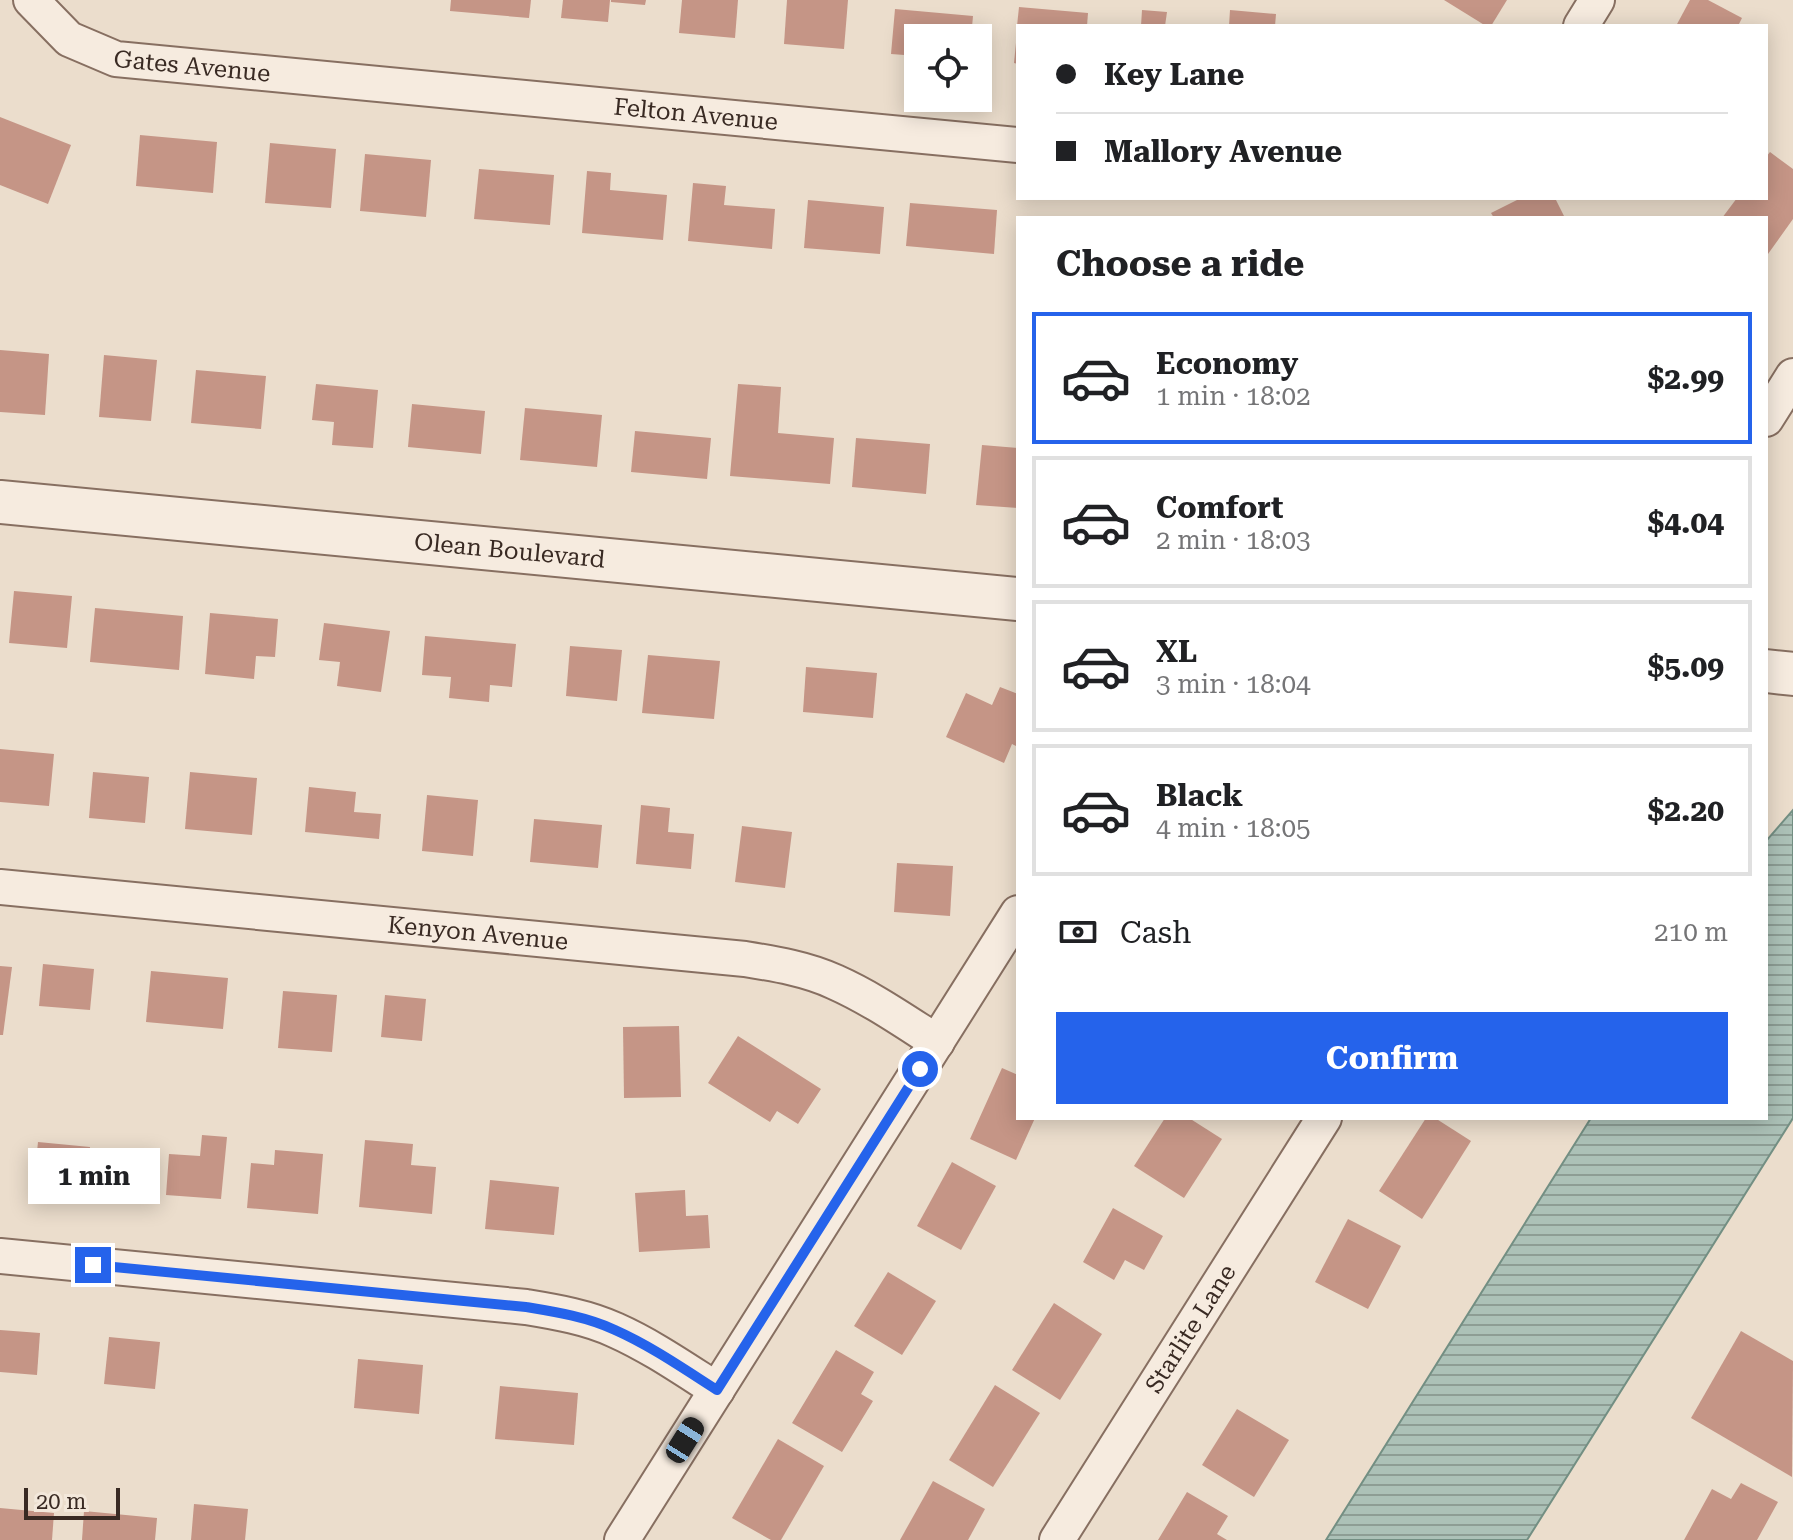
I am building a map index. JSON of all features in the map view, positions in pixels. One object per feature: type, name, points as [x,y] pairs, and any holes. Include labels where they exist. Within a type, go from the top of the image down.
[{"type":"street","name":"Gates Avenue","points":[[31,0],[69,39],[116,59],[372,83]]},
{"type":"street","points":[[1582,24],[1597,0]]},
{"type":"street","name":"Felton Avenue","points":[[372,83],[1016,145]]},
{"type":"street","points":[[1768,416],[1793,376]]},
{"type":"street","name":"Olean Boulevard","points":[[0,502],[1016,599]]},
{"type":"street","points":[[1768,671],[1793,674]]},
{"type":"street","name":"Kenyon Avenue","points":[[0,887],[745,959],[790,966],[834,981],[937,1042]]},
{"type":"street","points":[[622,1540],[1016,916]]},
{"type":"street","name":"Starlite Lane","points":[[1057,1540],[1323,1120]]},
{"type":"street","points":[[0,1256],[526,1307],[570,1315],[614,1329],[717,1390]]},
{"type":"shaded area","points":[[1793,810],[1793,1118],[1527,1540],[1326,1540],[1590,1120],[1768,1120],[1768,839]]},
{"type":"building","points":[[451,0],[531,0],[529,18],[450,11]]},
{"type":"building","points":[[563,0],[610,0],[608,22],[561,18]]},
{"type":"building","points":[[611,0],[646,0],[645,5]]},
{"type":"building","points":[[682,0],[738,0],[735,38],[679,33]]},
{"type":"building","points":[[787,0],[848,0],[844,49],[784,44]]},
{"type":"building","points":[[1444,0],[1507,0],[1492,24],[1483,24]]},
{"type":"building","points":[[1690,0],[1708,0],[1742,18],[1739,24],[1677,24]]},
{"type":"building","points":[[1019,7],[1088,13],[1087,24],[1017,24]]},
{"type":"building","points":[[895,9],[973,16],[972,24],[904,24],[904,55],[891,54]]},
{"type":"building","points":[[1142,10],[1167,12],[1165,24],[1141,24]]},
{"type":"building","points":[[1230,10],[1276,14],[1275,24],[1229,24]]},
{"type":"building","points":[[0,117],[71,145],[48,204],[0,185]]},
{"type":"building","points":[[140,135],[217,142],[213,193],[136,186]]},
{"type":"building","points":[[270,143],[336,149],[331,208],[265,203]]},
{"type":"building","points":[[1770,152],[1793,169],[1793,219],[1768,254],[1768,216],[1724,216],[1736,200],[1768,200]]},
{"type":"building","points":[[365,154],[431,160],[426,217],[360,211]]},
{"type":"building","points":[[479,169],[554,175],[550,225],[474,219]]},
{"type":"building","points":[[587,171],[611,173],[610,190],[667,195],[663,240],[582,233]]},
{"type":"building","points":[[693,183],[726,186],[724,205],[775,209],[772,249],[688,241]]},
{"type":"building","points":[[808,200],[884,207],[880,254],[804,248]]},
{"type":"building","points":[[1517,200],[1556,200],[1564,216],[1493,216],[1491,213]]},
{"type":"building","points":[[910,203],[997,210],[994,254],[906,246]]},
{"type":"building","points":[[0,350],[49,354],[45,415],[0,412]]},
{"type":"building","points":[[104,355],[157,360],[151,421],[99,417]]},
{"type":"building","points":[[196,370],[266,376],[261,429],[191,423]]},
{"type":"building","points":[[316,384],[378,390],[373,448],[332,445],[334,422],[312,420]]},
{"type":"building","points":[[738,384],[781,387],[778,433],[834,438],[830,484],[730,476]]},
{"type":"building","points":[[412,404],[485,411],[481,454],[408,447]]},
{"type":"building","points":[[525,408],[602,415],[597,467],[520,460]]},
{"type":"building","points":[[635,431],[711,438],[707,479],[631,472]]},
{"type":"building","points":[[856,438],[930,444],[926,494],[852,487]]},
{"type":"building","points":[[982,445],[1016,448],[1016,508],[976,505]]},
{"type":"building","points":[[14,591],[72,596],[67,648],[9,643]]},
{"type":"building","points":[[95,608],[183,616],[179,670],[90,662]]},
{"type":"building","points":[[210,613],[278,619],[275,657],[256,656],[254,679],[205,674]]},
{"type":"building","points":[[324,623],[390,631],[381,692],[337,686],[340,662],[319,660]]},
{"type":"building","points":[[425,636],[516,644],[512,687],[490,685],[489,702],[449,698],[451,677],[422,675]]},
{"type":"building","points":[[570,646],[622,650],[617,701],[566,696]]},
{"type":"building","points":[[648,655],[720,661],[714,719],[642,713]]},
{"type":"building","points":[[806,667],[877,673],[873,718],[803,712]]},
{"type":"building","points":[[1000,687],[1016,693],[1016,746],[1012,744],[1004,763],[946,737],[966,693],[992,705]]},
{"type":"building","points":[[0,749],[54,754],[49,806],[0,802]]},
{"type":"building","points":[[93,772],[149,777],[145,823],[89,818]]},
{"type":"building","points":[[190,772],[257,778],[252,835],[185,829]]},
{"type":"building","points":[[309,787],[356,792],[354,812],[381,814],[379,839],[305,832]]},
{"type":"building","points":[[427,795],[478,800],[473,856],[422,851]]},
{"type":"building","points":[[641,805],[670,808],[668,832],[694,834],[691,869],[636,864]]},
{"type":"building","points":[[534,819],[602,825],[598,868],[530,862]]},
{"type":"building","points":[[742,826],[792,832],[785,888],[735,882]]},
{"type":"building","points":[[897,863],[953,866],[950,916],[894,912]]},
{"type":"building","points":[[43,964],[94,969],[90,1010],[39,1006]]},
{"type":"building","points":[[0,966],[12,967],[3,1035],[0,1035]]},
{"type":"building","points":[[151,971],[228,978],[223,1029],[146,1022]]},
{"type":"building","points":[[283,991],[337,995],[332,1052],[278,1048]]},
{"type":"building","points":[[385,995],[426,999],[422,1041],[381,1037]]},
{"type":"building","points":[[679,1026],[681,1097],[624,1098],[623,1027]]},
{"type":"building","points":[[738,1036],[821,1089],[798,1124],[777,1111],[770,1122],[708,1083]]},
{"type":"building","points":[[1002,1068],[1016,1074],[1016,1120],[1034,1120],[1016,1160],[970,1139]]},
{"type":"building","points":[[1164,1120],[1192,1120],[1222,1139],[1184,1198],[1134,1166]]},
{"type":"building","points":[[1425,1120],[1438,1120],[1471,1141],[1422,1219],[1379,1191]]},
{"type":"building","points":[[202,1135],[227,1137],[221,1199],[166,1195],[169,1154],[200,1156]]},
{"type":"building","points":[[365,1140],[413,1144],[411,1165],[436,1167],[432,1214],[359,1207]]},
{"type":"building","points":[[38,1142],[90,1147],[87,1186],[34,1181]]},
{"type":"building","points":[[275,1150],[323,1154],[318,1214],[247,1208],[251,1163],[274,1165]]},
{"type":"building","points":[[952,1162],[996,1186],[961,1250],[917,1226]]},
{"type":"building","points":[[490,1180],[559,1187],[554,1235],[485,1229]]},
{"type":"building","points":[[685,1190],[686,1216],[708,1215],[710,1248],[639,1252],[635,1193]]},
{"type":"building","points":[[1113,1208],[1163,1236],[1144,1270],[1125,1260],[1114,1280],[1083,1262]]},
{"type":"building","points":[[1348,1219],[1401,1246],[1368,1309],[1315,1282]]},
{"type":"building","points":[[888,1272],[936,1301],[902,1355],[854,1326]]},
{"type":"building","points":[[1054,1303],[1102,1334],[1060,1400],[1012,1370]]},
{"type":"building","points":[[0,1330],[40,1333],[37,1375],[0,1372]]},
{"type":"building","points":[[1741,1331],[1793,1361],[1792,1477],[1691,1418]]},
{"type":"building","points":[[109,1337],[160,1342],[155,1389],[104,1384]]},
{"type":"building","points":[[836,1350],[874,1372],[861,1394],[873,1401],[842,1452],[792,1423]]},
{"type":"building","points":[[358,1359],[423,1365],[419,1414],[354,1408]]},
{"type":"building","points":[[995,1385],[1040,1413],[993,1487],[949,1460]]},
{"type":"building","points":[[500,1386],[578,1393],[574,1445],[495,1439]]},
{"type":"building","points":[[1237,1409],[1289,1440],[1254,1497],[1202,1465]]},
{"type":"building","points":[[778,1439],[824,1466],[781,1540],[771,1540],[732,1518]]},
{"type":"building","points":[[933,1481],[985,1509],[968,1540],[900,1540]]},
{"type":"building","points":[[1741,1483],[1778,1502],[1757,1540],[1684,1540],[1712,1489],[1731,1499]]},
{"type":"building","points":[[1187,1492],[1228,1516],[1217,1534],[1227,1540],[1158,1540]]},
{"type":"building","points":[[194,1504],[248,1509],[245,1540],[191,1540]]},
{"type":"building","points":[[0,1508],[54,1513],[52,1540],[0,1540]]},
{"type":"building","points":[[84,1511],[157,1518],[155,1540],[82,1540]]},
{"type":"route","points":[[93,1265],[526,1307],[570,1315],[614,1329],[717,1390],[920,1069]]}]
